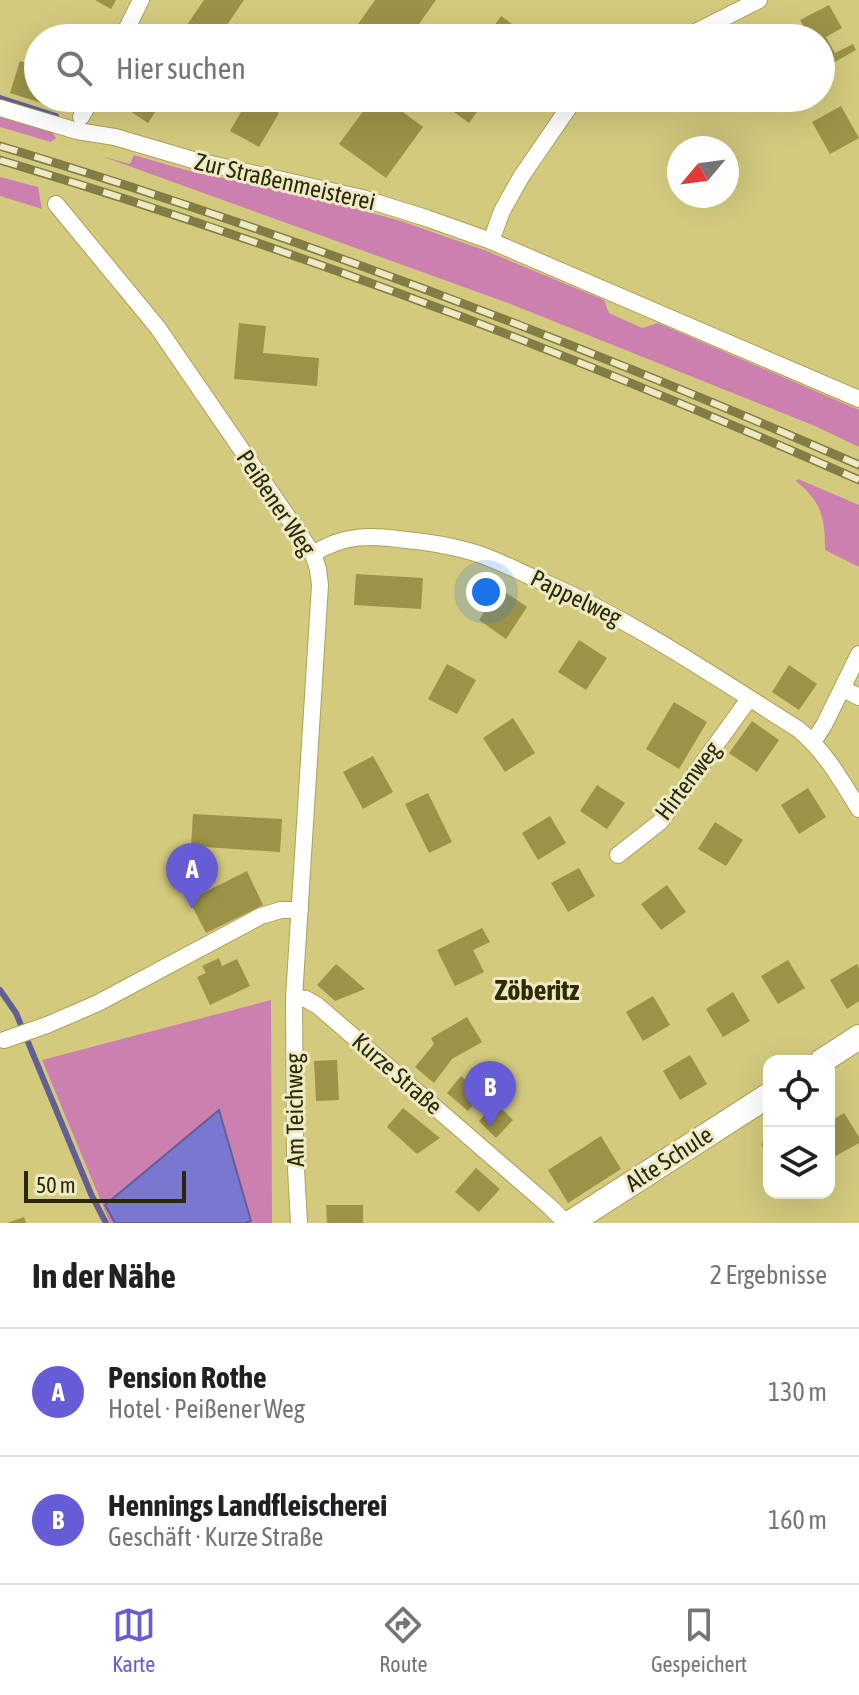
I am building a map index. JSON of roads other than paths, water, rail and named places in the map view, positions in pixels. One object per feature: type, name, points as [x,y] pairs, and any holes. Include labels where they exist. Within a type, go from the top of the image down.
[{"type":"street","points":[[129,24],[141,0]]},
{"type":"street","points":[[712,24],[759,0]]},
{"type":"street","name":"Zur Straßenmeisterei","points":[[0,108],[79,124],[193,160],[362,198],[491,241],[859,399]]},
{"type":"street","points":[[79,124],[85,112]]},
{"type":"street","points":[[491,241],[502,211],[521,177],[566,112]]},
{"type":"street","name":"Peißener Weg","points":[[56,204],[158,328],[313,554],[318,569],[320,585],[294,998]]},
{"type":"street","name":"Pappelweg","points":[[313,554],[343,539],[364,537],[436,543],[475,553],[601,608],[798,729],[826,757],[859,809]]},
{"type":"street","points":[[813,742],[859,654]]},
{"type":"street","points":[[843,689],[859,697]]},
{"type":"street","name":"Hirtenweg","points":[[618,855],[660,822],[749,699]]},
{"type":"street","points":[[4,1040],[98,1003],[261,916],[281,910],[300,910]]},
{"type":"street","name":"Am Teichweg","points":[[294,998],[299,1223]]},
{"type":"street","name":"Kurze Straße","points":[[294,998],[306,999],[318,1006],[568,1223]]},
{"type":"street","points":[[831,1055],[859,1037]]},
{"type":"street","name":"Alte Schule","points":[[568,1223],[763,1099]]},
{"type":"waterway","points":[[0,98],[24,106]]},
{"type":"waterway","points":[[44,112],[56,116]]},
{"type":"waterway","points":[[0,990],[16,1013],[106,1223]]},
{"type":"railway","points":[[0,146],[327,253],[648,376],[859,465]]},
{"type":"railway","points":[[0,160],[218,230],[434,306],[648,390],[859,480]]},
{"type":"place","name":"Pension Rothe","points":[[192,909]]},
{"type":"place","name":"Hennings Landfleischerei","points":[[490,1127]]},
{"type":"district","name":"Zöberitz","points":[[537,990]]}]
